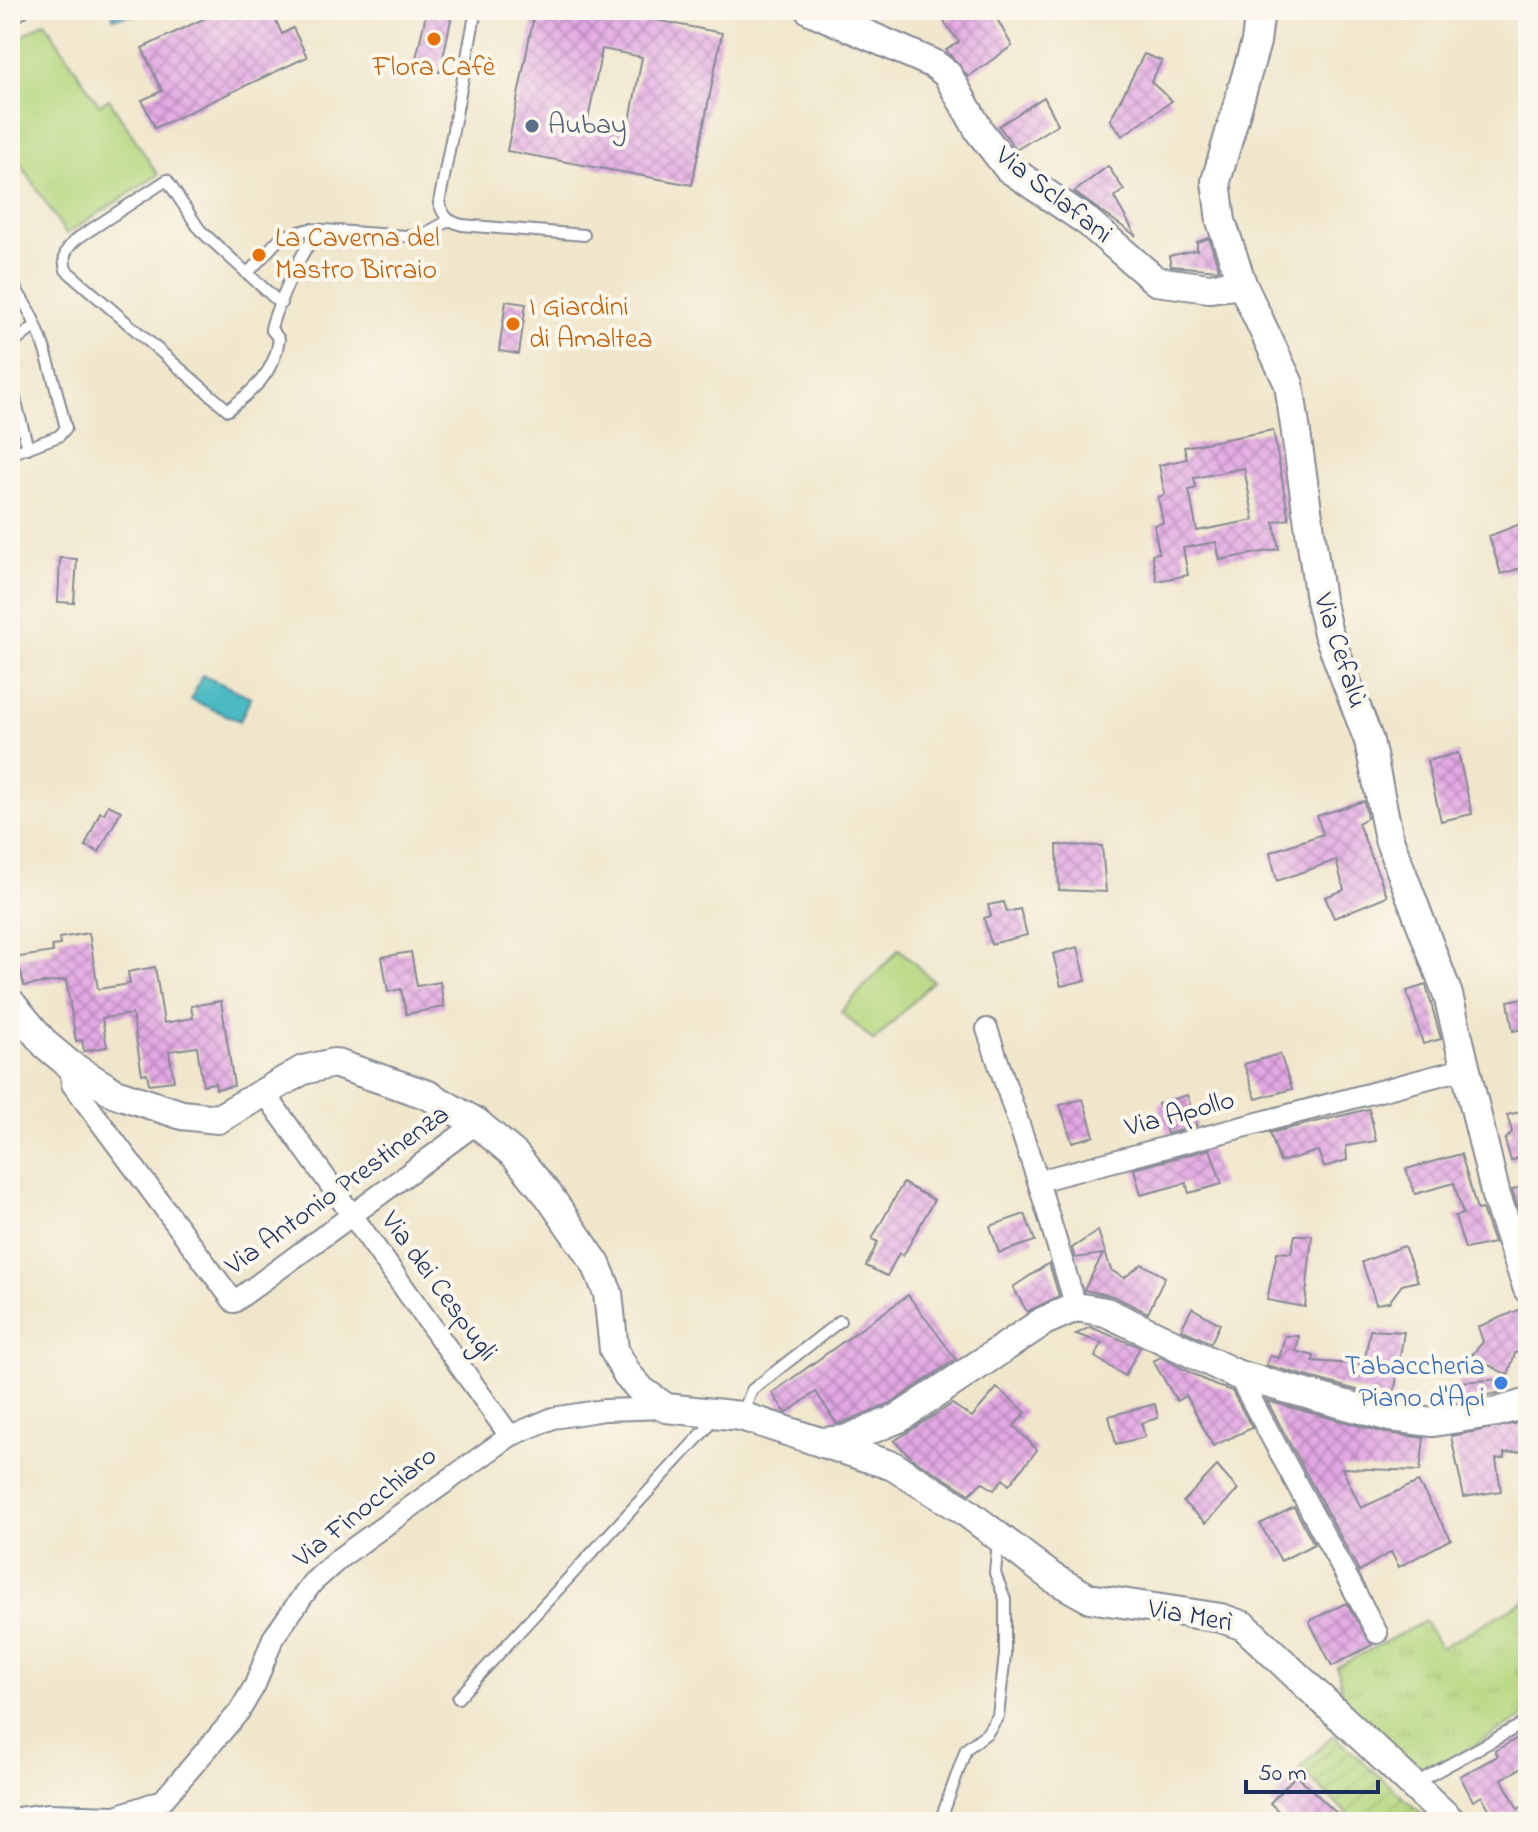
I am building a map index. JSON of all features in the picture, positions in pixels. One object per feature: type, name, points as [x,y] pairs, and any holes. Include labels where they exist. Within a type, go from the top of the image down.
[{"type":"street","name":"Via Sclafani","points":[[810,10],[934,64],[947,74],[980,132],[1008,168],[1088,222],[1156,281],[1209,288],[1242,284]]},
{"type":"street","name":"Via Cefalù","points":[[1260,10],[1256,42],[1216,181],[1221,221],[1242,284],[1289,384],[1323,611],[1369,741],[1393,853],[1448,995],[1463,1069],[1496,1196],[1522,1251],[1528,1289]]},
{"type":"street","points":[[10,1002],[46,1045],[70,1065],[115,1093],[182,1115],[218,1119],[303,1070],[334,1063],[428,1095],[477,1123],[524,1165],[596,1264],[608,1293],[614,1350],[642,1391],[666,1408]]},
{"type":"street","points":[[987,1029],[1076,1307]]},
{"type":"street","name":"Via Antonio Prestinenza","points":[[70,1065],[72,1084],[234,1302],[477,1123]]},
{"type":"street","name":"Via Apollo","points":[[1038,1181],[1463,1069]]},
{"type":"street","name":"Via dei Cespugli","points":[[264,1092],[510,1436]]},
{"type":"street","points":[[818,1443],[845,1440],[899,1418],[1044,1321],[1076,1307],[1106,1312],[1238,1375],[1390,1417],[1418,1420],[1470,1417],[1528,1403]]},
{"type":"street","points":[[1238,1375],[1377,1633]]},
{"type":"street","name":"Via Merì","points":[[666,1408],[741,1416],[893,1466],[962,1509],[1053,1578],[1089,1598],[1221,1618],[1244,1626],[1452,1822]]},
{"type":"street","name":"Via Finocchiaro","points":[[10,1819],[49,1814],[116,1816],[163,1800],[239,1712],[255,1685],[273,1638],[312,1583],[341,1557],[510,1436],[553,1418],[604,1410],[666,1408]]},
{"type":"street","points":[[893,1466],[883,1446],[884,1434],[899,1418]]},
{"type":"lane","points":[[10,21],[25,10]]},
{"type":"lane","points":[[448,221],[439,203],[476,10]]},
{"type":"lane","points":[[281,304],[200,230],[167,180],[78,238],[68,247],[63,259],[66,270],[228,410],[262,381],[277,358],[279,339],[271,329],[273,315],[281,304],[307,245],[331,231]]},
{"type":"lane","points":[[247,274],[281,237],[310,229],[419,237],[448,221],[462,225],[584,235]]},
{"type":"lane","points":[[10,282],[21,294],[35,326],[48,360],[66,428],[59,436],[10,454]]},
{"type":"lane","points":[[10,346],[35,326]]},
{"type":"lane","points":[[10,380],[28,448]]},
{"type":"lane","points":[[741,1416],[752,1390],[840,1321]]},
{"type":"lane","points":[[458,1698],[707,1428],[712,1412]]},
{"type":"lane","points":[[940,1822],[966,1749],[987,1733],[998,1716],[1005,1599],[995,1573],[998,1538]]},
{"type":"lane","points":[[1413,1785],[1528,1721]]},
{"type":"green space","points":[[45,22],[99,105],[109,99],[158,175],[66,234],[10,147],[10,44]]},
{"type":"green space","points":[[899,949],[933,981],[874,1041],[841,1012]]},
{"type":"green space","points":[[1528,1599],[1528,1714],[1415,1780],[1347,1714],[1337,1667],[1425,1621],[1440,1648]]},
{"type":"green space","points":[[1333,1735],[1431,1822],[1357,1822],[1299,1769]]},
{"type":"water","points":[[112,10],[163,10],[163,11],[113,18]]},
{"type":"water","points":[[202,675],[251,697],[240,721],[191,700]]},
{"type":"building","points":[[222,10],[271,10],[282,34],[293,28],[307,57],[155,128],[142,100],[162,91],[142,48]]},
{"type":"building","name":"Flora Cafè","points":[[427,10],[453,10],[440,72],[414,67]]},
{"type":"building","points":[[535,10],[604,10],[722,33],[692,185],[507,151]],"holes":[[[602,49],[642,57],[628,132],[587,125]]]},
{"type":"building","points":[[960,10],[992,10],[1012,46],[968,77],[946,50],[959,42],[944,22]]},
{"type":"building","points":[[1144,54],[1162,61],[1151,82],[1172,101],[1122,136],[1110,120]]},
{"type":"building","points":[[1044,97],[1058,124],[1016,150],[999,126]]},
{"type":"building","points":[[1108,166],[1124,190],[1114,197],[1136,236],[1074,192]]},
{"type":"building","points":[[1209,238],[1219,270],[1171,266],[1169,256],[1197,250],[1197,242]]},
{"type":"building","name":"I Giardini di Amaltea","points":[[506,301],[526,304],[519,354],[499,351]]},
{"type":"building","points":[[1273,430],[1289,519],[1274,522],[1279,549],[1220,560],[1216,542],[1183,548],[1188,575],[1157,581],[1152,554],[1159,553],[1154,525],[1163,523],[1158,497],[1165,495],[1159,465],[1187,459],[1184,447]],"holes":[[[1244,468],[1254,520],[1197,531],[1189,490],[1196,488],[1194,478]]]},
{"type":"building","points":[[1528,521],[1528,566],[1501,574],[1489,536]]},
{"type":"building","points":[[60,558],[77,559],[74,603],[58,602]]},
{"type":"building","points":[[1458,753],[1472,814],[1441,821],[1427,761]]},
{"type":"building","points":[[1364,801],[1367,818],[1358,823],[1387,896],[1334,918],[1325,897],[1344,890],[1336,860],[1277,881],[1270,852],[1323,834],[1317,816]]},
{"type":"building","points":[[108,805],[121,811],[99,852],[85,846],[100,812],[104,814]]},
{"type":"building","points":[[1057,845],[1102,846],[1106,892],[1059,890]]},
{"type":"building","points":[[1004,902],[1007,912],[1020,909],[1027,935],[991,944],[984,918],[991,916],[988,905]]},
{"type":"building","points":[[89,933],[98,989],[130,984],[128,972],[155,967],[164,1023],[193,1018],[191,1006],[221,1001],[234,1086],[216,1089],[215,1083],[203,1085],[197,1047],[169,1051],[174,1081],[149,1084],[147,1073],[142,1074],[132,1014],[102,1018],[107,1047],[84,1051],[82,1040],[76,1041],[66,980],[24,986],[21,972],[16,973],[13,958],[53,952],[52,946],[60,945],[59,938]]},
{"type":"building","points":[[1078,947],[1086,980],[1061,986],[1053,954]]},
{"type":"building","points":[[411,952],[417,986],[440,982],[444,1007],[406,1014],[401,989],[388,992],[382,957]]},
{"type":"building","points":[[1426,985],[1441,1039],[1423,1044],[1407,991]]},
{"type":"building","points":[[1528,997],[1528,1028],[1513,1031],[1508,1001]]},
{"type":"building","points":[[1280,1054],[1292,1089],[1256,1099],[1244,1064]]},
{"type":"building","points":[[1187,1095],[1197,1125],[1167,1134],[1158,1104]]},
{"type":"building","points":[[1083,1099],[1094,1136],[1072,1142],[1060,1105]]},
{"type":"building","points":[[1369,1109],[1376,1141],[1346,1146],[1347,1160],[1324,1167],[1318,1151],[1280,1162],[1270,1133]]},
{"type":"building","points":[[1528,1110],[1528,1183],[1517,1158],[1511,1161],[1505,1140],[1512,1132],[1507,1115]]},
{"type":"building","points":[[1210,1149],[1222,1184],[1189,1193],[1186,1183],[1141,1195],[1134,1169]]},
{"type":"building","points":[[1461,1154],[1477,1210],[1482,1209],[1494,1243],[1465,1249],[1455,1216],[1463,1214],[1454,1183],[1415,1194],[1406,1169]]},
{"type":"building","points":[[903,1183],[934,1200],[903,1256],[899,1253],[887,1276],[866,1266],[878,1242],[872,1239]]},
{"type":"building","points":[[1528,1184],[1528,1237],[1512,1190]]},
{"type":"building","points":[[1025,1214],[1035,1241],[999,1253],[990,1226]]},
{"type":"building","points":[[1098,1231],[1111,1270],[1124,1278],[1142,1264],[1165,1277],[1148,1313],[1113,1296],[1084,1290],[1103,1254],[1075,1258],[1072,1248]]},
{"type":"building","points":[[1295,1235],[1312,1235],[1305,1307],[1267,1300],[1277,1252],[1291,1253]]},
{"type":"building","points":[[1404,1246],[1418,1281],[1402,1285],[1389,1302],[1376,1304],[1362,1262]]},
{"type":"building","points":[[1049,1263],[1059,1296],[1027,1312],[1013,1287]]},
{"type":"building","points":[[908,1295],[956,1359],[891,1403],[841,1423],[837,1424],[816,1392],[786,1413],[772,1393]]},
{"type":"building","points":[[1528,1306],[1528,1347],[1515,1353],[1508,1375],[1471,1356],[1483,1342],[1478,1327]]},
{"type":"building","points":[[1192,1308],[1220,1324],[1211,1343],[1181,1329]]},
{"type":"building","points":[[1090,1327],[1140,1347],[1125,1376],[1095,1357],[1102,1343],[1076,1334]]},
{"type":"building","points":[[1370,1330],[1404,1332],[1393,1400],[1266,1365],[1270,1356],[1279,1358],[1285,1336],[1299,1336],[1296,1351],[1314,1356],[1313,1361],[1364,1365]]},
{"type":"building","points":[[1161,1357],[1232,1391],[1252,1428],[1213,1446],[1186,1395],[1177,1401],[1153,1361]]},
{"type":"building","points":[[1507,1379],[1503,1392],[1458,1401],[1458,1382]]},
{"type":"building","points":[[997,1388],[1026,1412],[1014,1426],[1037,1450],[1009,1485],[1003,1479],[994,1490],[982,1482],[970,1494],[912,1458],[894,1441],[952,1404],[972,1417]]},
{"type":"building","points":[[1267,1401],[1386,1433],[1424,1438],[1420,1471],[1342,1468],[1361,1508],[1418,1482],[1451,1539],[1399,1567],[1391,1552],[1359,1571]]},
{"type":"building","points":[[1155,1404],[1158,1418],[1141,1423],[1145,1437],[1116,1444],[1109,1416]]},
{"type":"building","points":[[1528,1421],[1528,1439],[1522,1440],[1524,1451],[1504,1453],[1505,1458],[1496,1459],[1501,1491],[1464,1497],[1451,1436]]},
{"type":"building","points":[[1217,1466],[1238,1490],[1206,1523],[1183,1502]]},
{"type":"building","points":[[1294,1507],[1314,1544],[1281,1561],[1260,1524]]},
{"type":"building","points":[[1346,1603],[1372,1645],[1332,1666],[1309,1621]]},
{"type":"building","points":[[1528,1732],[1528,1764],[1502,1779],[1518,1809],[1528,1803],[1528,1822],[1491,1822],[1495,1820],[1482,1796],[1473,1801],[1460,1776],[1498,1756],[1495,1751]]},
{"type":"building","points":[[1296,1775],[1346,1822],[1290,1822],[1270,1803]]},
{"type":"place","name":"Flora Cafè","points":[[434,39]]},
{"type":"place","name":"Aubay","points":[[532,126]]},
{"type":"place","name":"La Caverna del Mastro Birraio","points":[[259,255]]},
{"type":"place","name":"I Giardini di Amaltea","points":[[513,324]]},
{"type":"place","name":"Tabaccheria Piano d'Api","points":[[1501,1383]]}]
